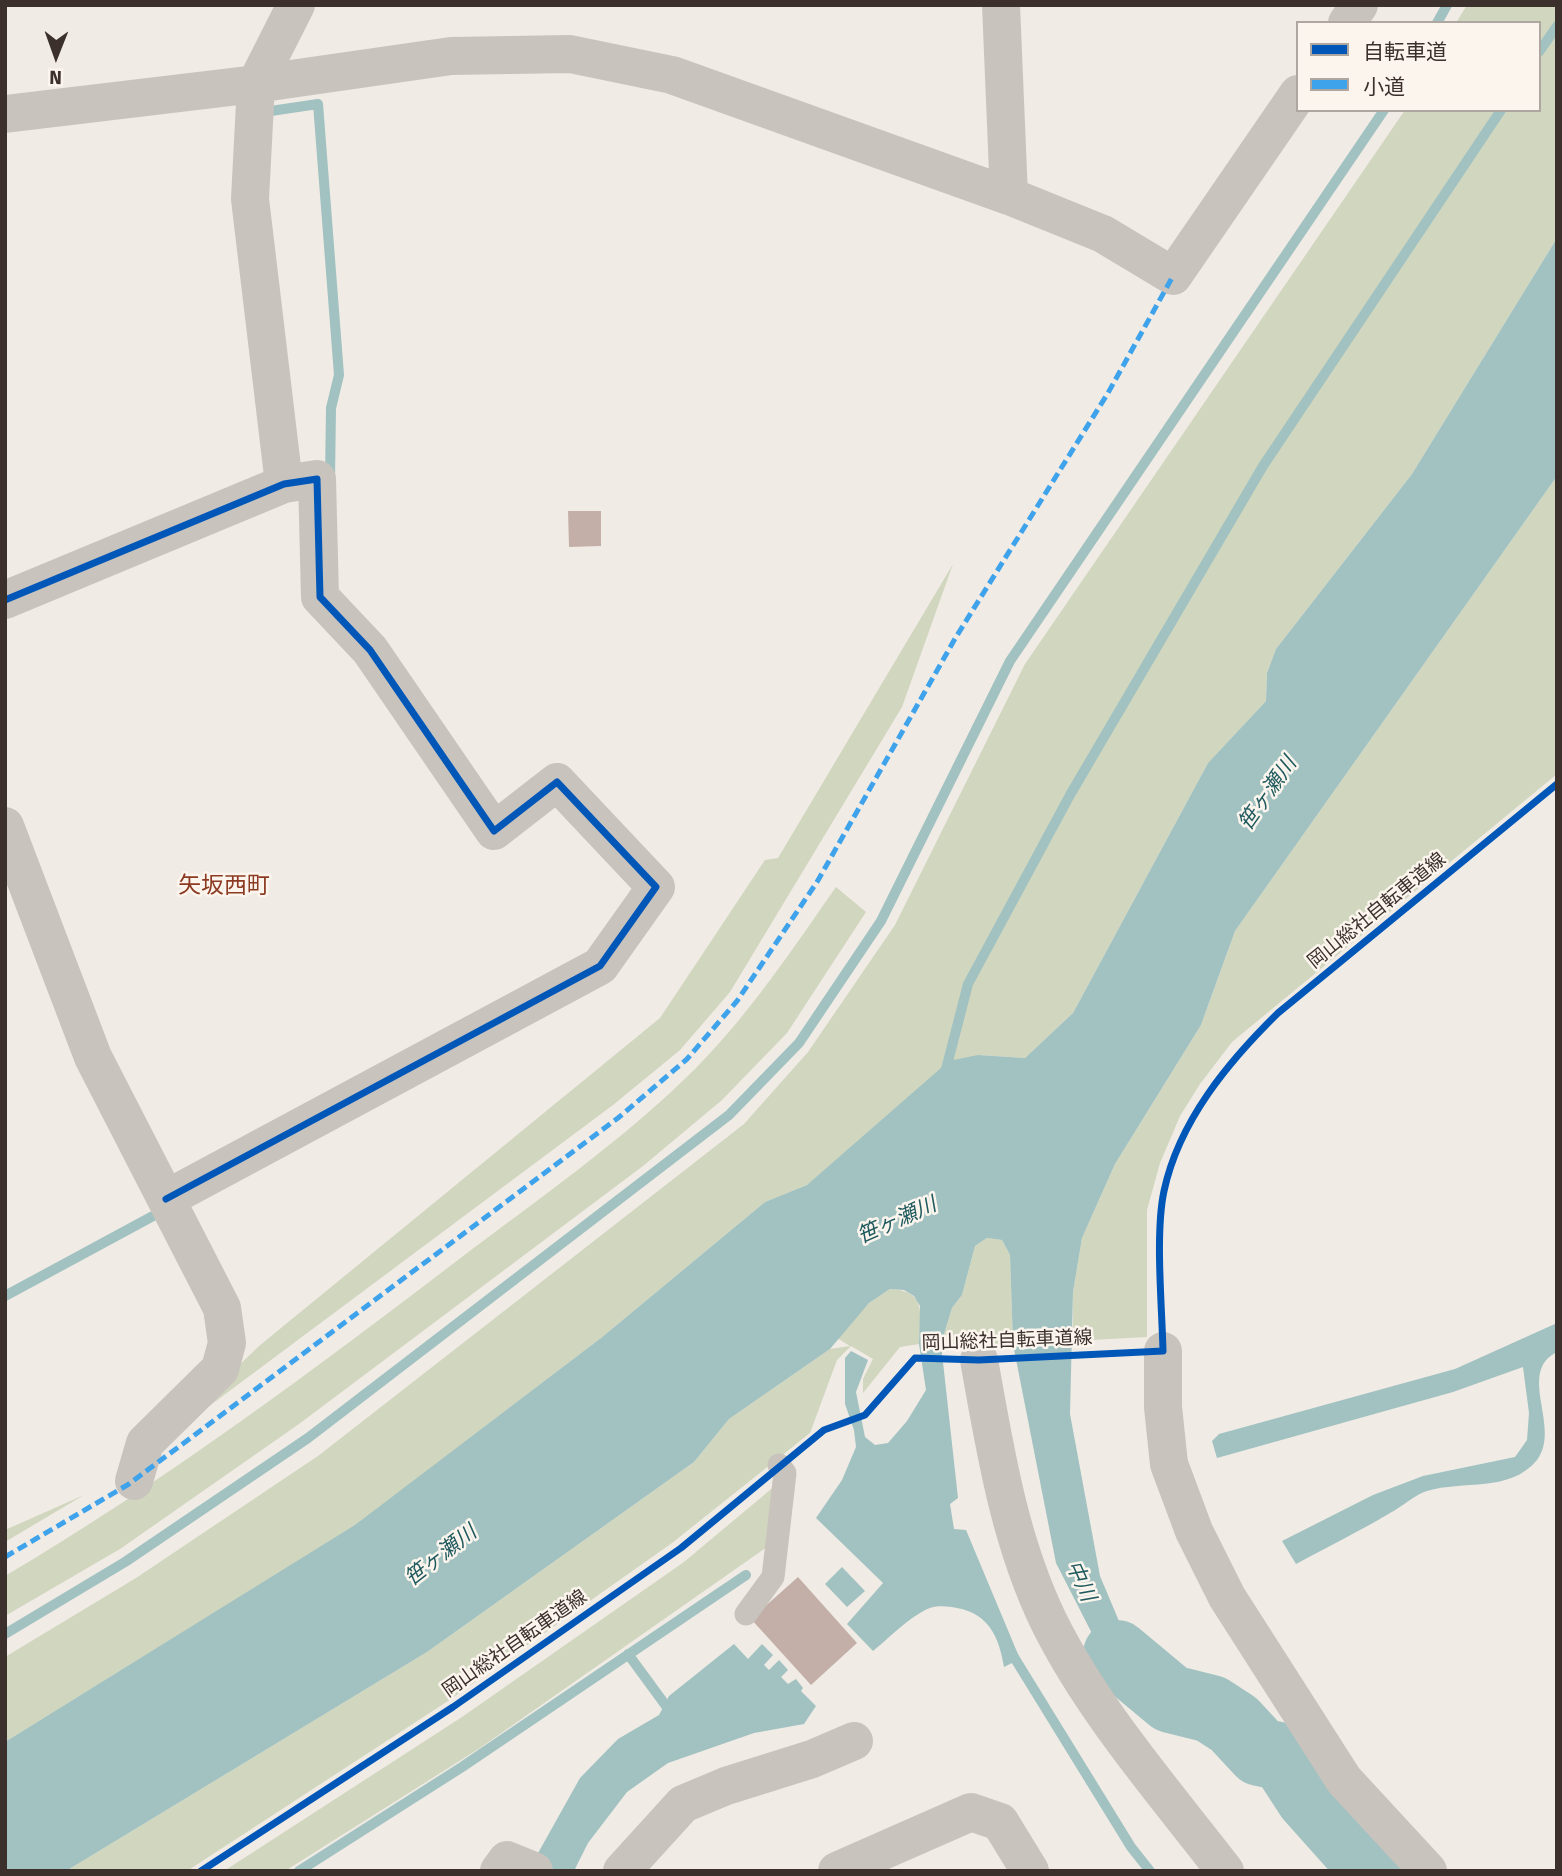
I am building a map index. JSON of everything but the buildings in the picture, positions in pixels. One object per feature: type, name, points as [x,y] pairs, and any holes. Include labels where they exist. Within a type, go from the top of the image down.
[{"type":"street","points":[[284,484],[250,199],[256,84],[296,5]]},
{"type":"street","points":[[1001,5],[1009,196]]},
{"type":"street","points":[[1348,21],[1359,5]]},
{"type":"street","points":[[5,114],[256,84],[451,56],[570,54],[672,75],[1009,196],[1103,234],[1173,276],[1296,97]]},
{"type":"street","points":[[5,600],[284,484],[317,479],[320,597],[370,650],[494,831],[557,782],[656,887],[600,966],[166,1199]]},
{"type":"street","points":[[5,826],[93,1057],[222,1308],[227,1343],[220,1369],[145,1443],[134,1481]]},
{"type":"street","points":[[1163,1351],[1163,1407],[1169,1464],[1194,1531],[1227,1597],[1344,1780],[1429,1871]]},
{"type":"street","points":[[979,1360],[1003,1491],[1021,1550],[1049,1621],[1084,1683],[1225,1871]]},
{"type":"street","points":[[622,1871],[683,1804],[726,1786],[812,1759],[855,1741]]},
{"type":"street","points":[[837,1871],[971,1812],[1000,1822],[1030,1871]]},
{"type":"lane","points":[[746,1614],[773,1577],[785,1473],[779,1465]]},
{"type":"green space","points":[[1467,5],[1557,5],[1557,238],[1412,474],[1276,649],[1267,673],[1266,701],[1208,763],[1073,1013],[1025,1058],[978,1055],[807,1185],[765,1202],[601,1338],[355,1526],[5,1742],[5,1657],[136,1578],[318,1456],[744,1124],[808,1052],[895,925],[1025,664],[1404,112],[1541,112],[1541,21],[1457,21]]},
{"type":"green space","points":[[1557,476],[1557,774],[1232,1042],[1180,1116],[1160,1163],[1147,1210],[1147,1337],[1073,1341],[1073,1292],[1082,1238],[1115,1164],[1201,1025],[1235,931]]},
{"type":"green space","points":[[953,564],[902,707],[730,992],[680,1050],[613,1105],[157,1445],[259,1346],[660,1018],[765,860],[778,858]]},
{"type":"green space","points":[[836,887],[866,912],[787,1033],[722,1100],[643,1166],[299,1424],[120,1549],[5,1616],[5,1576],[122,1503],[236,1425],[640,1120],[716,1047],[770,981]]},
{"type":"green space","points":[[987,1238],[1002,1240],[1010,1255],[1013,1344],[980,1347],[941,1344],[952,1308],[962,1295],[975,1246]]},
{"type":"green space","points":[[890,1289],[911,1294],[916,1299],[920,1314],[919,1344],[900,1347],[863,1393],[863,1379],[873,1359],[851,1346],[837,1360],[810,1433],[672,1543],[448,1701],[187,1871],[66,1871],[427,1652],[694,1462],[729,1419],[830,1349],[850,1346],[837,1338],[869,1303]]},
{"type":"green space","points":[[776,1485],[767,1547],[480,1748],[285,1871],[224,1871],[462,1717],[684,1562]]},
{"type":"green space","points":[[84,1495],[5,1542],[5,1530]]},
{"type":"water","name":"笹ヶ瀬川","points":[[1557,238],[1557,476],[1235,931],[1201,1025],[1115,1164],[1082,1238],[1073,1292],[1070,1414],[1100,1576],[1124,1633],[1146,1672],[1206,1715],[1175,1718],[1156,1707],[1103,1655],[1056,1563],[1013,1344],[1010,1255],[1002,1240],[987,1238],[975,1246],[962,1295],[952,1308],[941,1344],[958,1498],[950,1504],[954,1529],[966,1530],[1020,1659],[1004,1667],[999,1646],[985,1621],[957,1608],[938,1606],[924,1610],[873,1651],[847,1624],[883,1583],[816,1518],[842,1480],[856,1447],[854,1430],[845,1404],[845,1358],[851,1351],[868,1360],[856,1392],[865,1437],[875,1445],[888,1443],[907,1421],[926,1390],[919,1344],[920,1306],[914,1296],[904,1290],[890,1289],[869,1303],[830,1349],[729,1419],[694,1462],[427,1652],[66,1871],[5,1871],[5,1742],[355,1525],[601,1338],[765,1202],[807,1185],[949,1061],[978,1055],[1025,1058],[1073,1013],[1208,763],[1266,701],[1267,673],[1276,649],[1412,474]]},
{"type":"water","points":[[1557,1323],[1557,1352],[1545,1361],[1540,1373],[1539,1387],[1545,1432],[1543,1447],[1537,1460],[1526,1470],[1500,1481],[1422,1493],[1379,1520],[1296,1564],[1282,1541],[1373,1495],[1423,1476],[1515,1457],[1527,1440],[1529,1413],[1523,1367],[1453,1392],[1217,1458],[1212,1441],[1219,1434],[1455,1369]]},
{"type":"water","points":[[842,1567],[865,1591],[847,1607],[825,1584]]},
{"type":"water","points":[[734,1644],[748,1659],[762,1644],[773,1655],[764,1665],[769,1670],[779,1660],[788,1670],[781,1677],[788,1684],[796,1679],[803,1688],[801,1691],[816,1706],[804,1724],[754,1733],[668,1763],[627,1792],[588,1843],[574,1871],[528,1871],[580,1778],[618,1739],[659,1715],[669,1696]]},
{"type":"waterway","points":[[1438,21],[1447,5]]},
{"type":"waterway","points":[[1541,49],[1557,26]]},
{"type":"waterway","points":[[264,112],[318,104],[339,375],[331,408],[330,480]]},
{"type":"waterway","points":[[5,1634],[125,1562],[308,1438],[729,1115],[799,1043],[881,921],[1010,661],[1383,112]]},
{"type":"waterway","points":[[944,1077],[968,984],[1070,795],[1263,466],[1500,112]]},
{"type":"waterway","points":[[5,1296],[153,1216]]},
{"type":"waterway","points":[[299,1871],[462,1767],[746,1575]]},
{"type":"waterway","points":[[1009,1649],[1131,1847],[1150,1871]]},
{"type":"waterway","points":[[628,1654],[672,1714]]},
{"type":"waterway","name":"中川","points":[[1117,1654],[1171,1699],[1211,1709],[1234,1724],[1260,1752],[1283,1757],[1309,1797],[1375,1871]]},
{"type":"marked path","points":[[5,1557],[129,1484],[618,1118],[687,1059],[737,1001],[817,882],[956,637],[1108,393],[1173,276]]},
{"type":"cycle path","points":[[5,600],[284,484],[317,479],[320,597],[370,650],[494,831],[557,782],[656,887],[600,966],[166,1199]]},
{"type":"cycle path","name":"岡山総社自転車道線","points":[[201,1871],[453,1707],[681,1548],[824,1430],[865,1415],[915,1358],[979,1360],[1163,1351],[1159,1248],[1161,1208],[1171,1165],[1193,1117],[1208,1094],[1241,1052],[1278,1013],[1557,784]]},
{"type":"district","name":"矢坂西町","points":[[224,887]]}]
